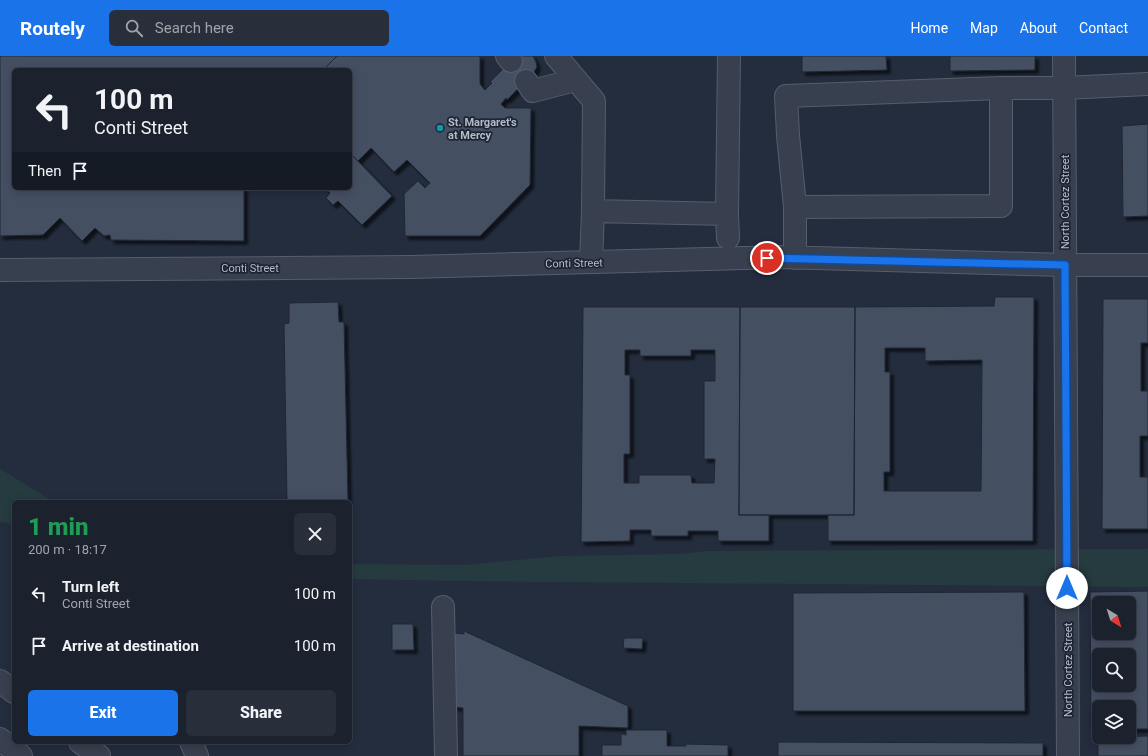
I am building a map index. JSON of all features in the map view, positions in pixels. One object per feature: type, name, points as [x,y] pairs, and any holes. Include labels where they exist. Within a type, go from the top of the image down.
[{"type":"street","points":[[556,56],[594,101],[591,262]]},
{"type":"street","points":[[728,238],[729,56]]},
{"type":"street","name":"North Cortez Street","points":[[1064,56],[1068,756]]},
{"type":"street","points":[[526,81],[533,92],[575,80]]},
{"type":"street","points":[[795,258],[795,208],[786,96],[1001,88],[1064,88],[1148,84]]},
{"type":"street","points":[[795,208],[1001,206],[1001,88]]},
{"type":"street","points":[[593,211],[727,214]]},
{"type":"street","name":"Conti Street","points":[[0,270],[411,267],[795,258],[1065,265],[1148,265]]},
{"type":"street","points":[[443,608],[446,756]]},
{"type":"street","points":[[0,681],[12,690]]},
{"type":"street","points":[[0,739],[21,756]]},
{"type":"street","points":[[83,744],[98,756]]},
{"type":"street","points":[[192,744],[197,756]]},
{"type":"green space","points":[[0,469],[51,500],[12,500],[12,524],[0,522]]},
{"type":"green space","points":[[1148,549],[1148,587],[352,579],[352,564],[464,565],[560,556],[682,554],[706,551]]},
{"type":"building","points":[[0,56],[337,56],[325,68],[12,68],[12,190],[244,190],[244,241],[111,240],[110,235],[104,236],[95,228],[82,241],[60,218],[43,235],[0,236]]},
{"type":"building","name":"St. Margaret's at Mercy","points":[[337,56],[480,56],[480,84],[485,90],[492,83],[490,82],[516,56],[533,56],[537,67],[534,72],[507,100],[506,98],[501,104],[505,108],[531,108],[530,185],[480,236],[405,236],[404,194],[418,181],[425,188],[430,183],[407,160],[394,172],[371,148],[358,161],[352,155],[352,68],[325,68]]},
{"type":"building","points":[[802,56],[886,56],[887,70],[802,72]]},
{"type":"building","points":[[950,56],[1035,56],[1035,70],[950,71]]},
{"type":"building","points":[[1148,124],[1148,216],[1123,217],[1122,126]]},
{"type":"building","points":[[352,155],[392,196],[362,225],[338,201],[333,205],[326,198],[330,193],[326,190],[352,190]]},
{"type":"building","points":[[995,297],[1034,297],[1033,541],[828,541],[828,515],[854,515],[855,307],[994,306]],"holes":[[[885,348],[925,348],[925,361],[982,360],[981,491],[884,491],[884,472],[890,472],[890,372],[885,372]]]},
{"type":"building","points":[[1103,299],[1148,299],[1148,343],[1141,343],[1141,391],[1148,391],[1148,436],[1140,436],[1140,477],[1148,477],[1148,529],[1102,529]]},
{"type":"building","points":[[338,302],[339,322],[344,322],[348,500],[287,500],[284,324],[289,323],[289,303]]},
{"type":"building","points":[[583,307],[740,307],[739,515],[769,515],[769,541],[718,541],[718,531],[688,531],[688,536],[651,536],[651,530],[630,530],[630,541],[581,542]],"holes":[[[625,350],[640,350],[640,356],[691,356],[691,350],[715,350],[715,381],[704,381],[704,459],[715,459],[714,483],[692,483],[691,475],[639,475],[639,483],[624,483],[624,454],[630,454],[630,375],[625,375]]]},
{"type":"building","points":[[740,307],[855,307],[854,515],[739,515]]},
{"type":"building","points":[[1148,591],[1148,729],[1136,729],[1136,700],[1092,700],[1091,729],[1090,592]]},
{"type":"building","points":[[1024,592],[1025,711],[793,711],[793,593]]},
{"type":"building","points":[[392,624],[413,624],[414,650],[392,650]]},
{"type":"building","points":[[464,631],[628,706],[628,728],[579,726],[579,756],[463,756],[463,708],[454,707],[454,633],[464,634]]},
{"type":"building","points":[[624,638],[643,638],[642,649],[623,648]]},
{"type":"building","points":[[626,730],[667,730],[667,746],[686,746],[686,744],[728,745],[728,756],[602,756],[602,745],[621,745],[621,734],[626,735]]},
{"type":"building","points":[[1136,736],[1148,736],[1148,756],[1098,756],[1098,744],[1136,744]]},
{"type":"building","points":[[778,742],[1043,743],[1043,756],[778,756]]},
{"type":"place","name":"St. Margaret's at Mercy","points":[[440,128]]},
{"type":"route","points":[[767,258],[780,257],[1065,265],[1067,588]]}]
